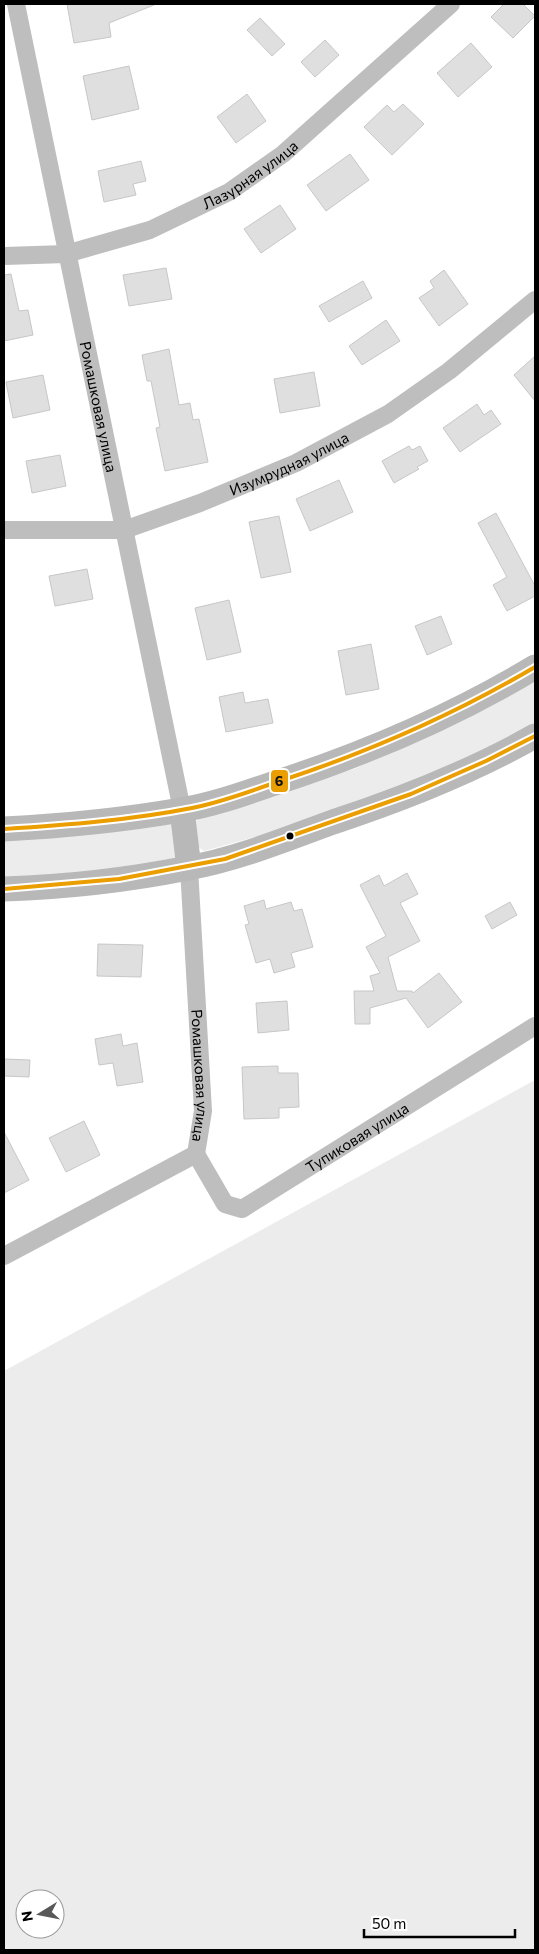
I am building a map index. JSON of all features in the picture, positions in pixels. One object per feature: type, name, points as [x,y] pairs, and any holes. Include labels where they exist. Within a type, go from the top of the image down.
[{"type":"main road","points":[[4,829],[182,810],[214,803],[339,763],[405,736],[483,698],[535,667]]},
{"type":"main road","points":[[4,888],[52,888],[189,868],[251,851],[389,803],[491,761],[535,736]]},
{"type":"main road","points":[[182,810],[189,868]]},
{"type":"street","name":"Ромашковая улица","points":[[16,4],[182,810]]},
{"type":"street","name":"Лазурная улица","points":[[4,256],[66,254],[150,230],[229,192],[283,154],[451,4]]},
{"type":"street","name":"Изумрудная улица","points":[[4,530],[124,530],[200,503],[296,462],[388,414],[449,371],[535,300]]},
{"type":"street","name":"Ромашковая улица","points":[[4,1256],[196,1154],[203,1111],[189,868]]},
{"type":"street","name":"Тупиковая улица","points":[[196,1154],[225,1204],[242,1209],[535,1026]]},
{"type":"shaded area","points":[[535,682],[535,726],[457,766],[266,834],[204,851],[197,846],[192,826],[199,818],[354,769],[440,731]]},
{"type":"shaded area","points":[[170,823],[180,828],[182,850],[174,858],[129,867],[4,879],[4,840]]},
{"type":"shaded area","points":[[535,1080],[535,1950],[4,1950],[4,1371]]},
{"type":"building","points":[[67,4],[154,5],[109,23],[111,37],[74,43]]},
{"type":"building","points":[[504,4],[523,4],[535,16],[513,38],[491,17]]},
{"type":"building","points":[[260,18],[285,44],[272,56],[247,30]]},
{"type":"building","points":[[325,40],[339,55],[315,77],[301,62]]},
{"type":"building","points":[[471,43],[492,67],[458,97],[437,73]]},
{"type":"building","points":[[129,66],[139,109],[92,120],[83,76]]},
{"type":"building","points":[[247,94],[266,121],[236,143],[217,117]]},
{"type":"building","points":[[403,104],[424,124],[392,155],[364,127],[387,105],[394,112]]},
{"type":"building","points":[[350,154],[369,180],[326,211],[307,185]]},
{"type":"building","points":[[141,161],[146,181],[133,184],[136,195],[104,202],[98,171]]},
{"type":"building","points":[[280,205],[296,229],[261,253],[244,229]]},
{"type":"building","points":[[166,268],[172,299],[129,306],[123,275]]},
{"type":"building","points":[[444,270],[468,304],[439,326],[419,298],[434,288],[430,281]]},
{"type":"building","points":[[11,274],[19,311],[28,310],[33,335],[4,341],[4,275]]},
{"type":"building","points":[[363,281],[372,298],[329,322],[319,306]]},
{"type":"building","points":[[386,320],[400,341],[362,365],[349,346]]},
{"type":"building","points":[[169,349],[179,405],[190,403],[193,420],[199,419],[208,462],[165,471],[156,428],[160,427],[151,381],[147,381],[142,355]]},
{"type":"building","points":[[535,356],[535,401],[514,375]]},
{"type":"building","points":[[314,372],[320,406],[280,413],[274,379]]},
{"type":"building","points":[[43,375],[50,410],[13,418],[6,382]]},
{"type":"building","points":[[477,404],[484,415],[491,410],[501,424],[460,452],[443,428]]},
{"type":"building","points":[[409,446],[412,450],[420,446],[428,461],[417,467],[419,469],[394,483],[382,461]]},
{"type":"building","points":[[60,455],[66,486],[32,493],[26,461]]},
{"type":"building","points":[[339,480],[353,512],[310,531],[296,499]]},
{"type":"building","points":[[496,513],[535,586],[535,596],[507,611],[493,585],[507,577],[478,523]]},
{"type":"building","points":[[279,516],[291,572],[261,578],[249,522]]},
{"type":"building","points":[[87,569],[93,599],[55,606],[49,576]]},
{"type":"building","points":[[229,600],[241,652],[207,660],[195,608]]},
{"type":"building","points":[[441,616],[452,644],[427,655],[415,626]]},
{"type":"building","points":[[371,644],[379,689],[346,695],[338,651]]},
{"type":"building","points":[[243,692],[245,703],[268,699],[273,723],[226,732],[219,697]]},
{"type":"building","points":[[407,873],[418,894],[400,903],[420,941],[388,957],[397,991],[412,991],[413,993],[439,973],[462,1002],[428,1028],[406,998],[370,1008],[370,1024],[355,1024],[354,991],[374,991],[370,976],[380,973],[366,947],[386,936],[360,885],[379,875],[384,886]]},
{"type":"building","points":[[264,900],[266,909],[291,902],[294,911],[302,909],[313,947],[291,953],[295,967],[274,973],[270,959],[256,963],[245,925],[249,924],[244,906]]},
{"type":"building","points":[[510,902],[517,915],[492,929],[485,916]]},
{"type":"building","points":[[98,944],[143,945],[141,977],[97,976]]},
{"type":"building","points":[[287,1001],[289,1030],[258,1033],[256,1003]]},
{"type":"building","points":[[121,1034],[123,1046],[137,1043],[143,1082],[117,1086],[113,1063],[99,1065],[95,1039]]},
{"type":"building","points":[[4,1059],[30,1060],[29,1077],[4,1076]]},
{"type":"building","points":[[278,1066],[278,1073],[298,1073],[299,1107],[279,1108],[279,1118],[244,1119],[242,1067]]},
{"type":"building","points":[[84,1121],[100,1155],[66,1172],[49,1138]]},
{"type":"building","points":[[4,1132],[29,1180],[4,1193]]},
{"type":"transit line","name":"6","points":[[4,829],[146,816],[192,808],[227,799],[316,769],[380,744],[443,716],[535,667]]},
{"type":"transit line","name":"6","points":[[4,889],[119,879],[225,859],[411,794],[486,761],[535,736]]}]
